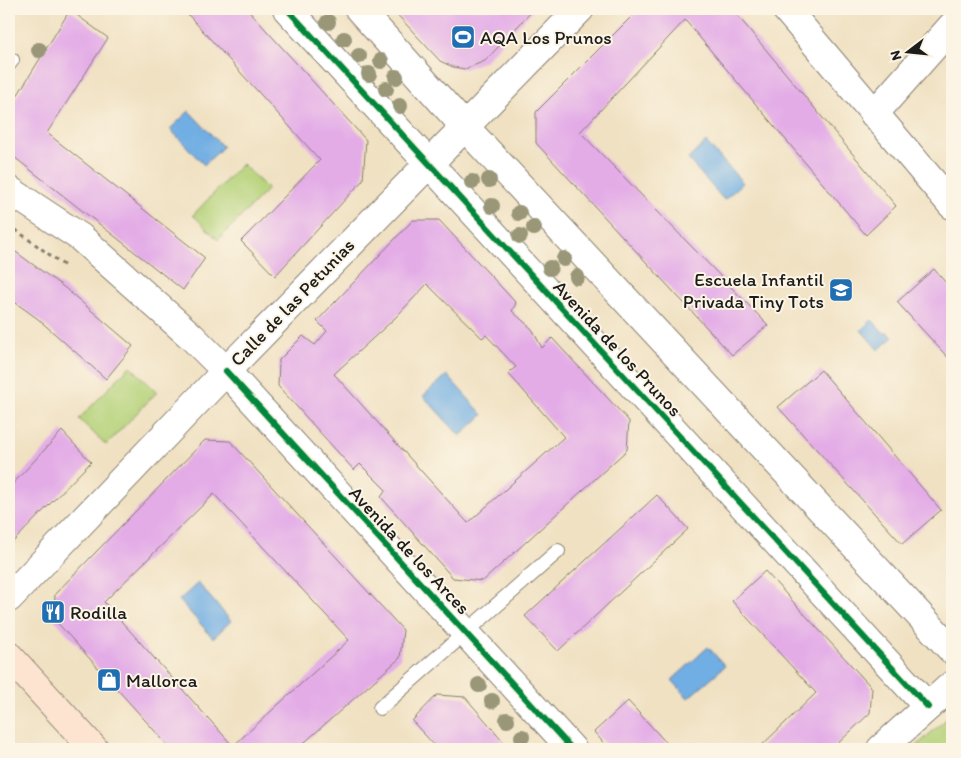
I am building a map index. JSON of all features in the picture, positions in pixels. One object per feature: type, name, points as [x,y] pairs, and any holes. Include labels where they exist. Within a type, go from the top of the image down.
[{"type":"main road","points":[[9,656],[94,749]]},
{"type":"street","name":"Avenida de los Prunos","points":[[287,9],[928,707]]},
{"type":"street","name":"Avenida de los Prunos","points":[[358,9],[464,126],[952,650]]},
{"type":"street","name":"Calle de las Petunias","points":[[9,598],[427,163],[580,9]]},
{"type":"street","points":[[786,9],[952,205]]},
{"type":"street","points":[[874,114],[952,26]]},
{"type":"street","name":"Avenida de los Arces","points":[[9,190],[80,237],[226,371],[572,749]]},
{"type":"street","points":[[881,749],[952,685]]},
{"type":"lane","points":[[380,708],[558,551]]},
{"type":"path","points":[[9,225],[65,266]]},
{"type":"green space","points":[[242,164],[268,189],[218,240],[193,215]]},
{"type":"green space","points":[[130,366],[157,392],[106,445],[79,419]]},
{"type":"green space","points":[[952,714],[952,749],[913,749]]},
{"type":"water","points":[[189,111],[223,147],[204,165],[170,129]]},
{"type":"water","points":[[706,142],[743,183],[724,200],[688,159]]},
{"type":"water","points":[[872,320],[884,333],[888,333],[893,337],[878,350],[861,330]]},
{"type":"water","points":[[447,375],[483,415],[460,436],[423,396]]},
{"type":"water","points":[[198,583],[231,621],[213,638],[179,600]]},
{"type":"water","points":[[708,647],[725,666],[688,698],[672,680]]},
{"type":"building","points":[[183,9],[247,9],[366,140],[363,180],[275,276],[241,241],[320,160]]},
{"type":"building","name":"AQA Los Prunos","points":[[392,9],[534,9],[485,61],[465,69],[453,67],[440,61]]},
{"type":"building","points":[[639,9],[732,9],[896,206],[866,235],[685,20],[580,132],[768,325],[732,355],[536,143],[536,112]]},
{"type":"building","points":[[70,10],[108,38],[47,133],[205,258],[183,290],[9,153],[9,109]]},
{"type":"building","points":[[413,220],[439,220],[516,303],[512,311],[532,329],[542,348],[552,338],[629,421],[627,450],[483,581],[453,578],[381,497],[386,490],[360,464],[354,470],[278,386],[279,360],[303,336],[315,345],[327,331],[317,321]],"holes":[[[427,284],[482,338],[486,335],[516,367],[508,373],[564,437],[468,523],[334,374],[395,318]]]},
{"type":"building","points":[[9,247],[65,288],[133,346],[106,379],[38,319],[9,298]]},
{"type":"building","points":[[934,269],[952,290],[952,362],[897,302]]},
{"type":"building","points":[[821,370],[941,510],[902,544],[778,407]]},
{"type":"building","points":[[62,431],[91,462],[9,546],[9,488]]},
{"type":"building","points":[[205,440],[230,441],[403,630],[400,658],[297,749],[171,749],[54,619],[55,594]],"holes":[[[214,494],[349,640],[233,746],[104,602]]]},
{"type":"building","points":[[657,495],[688,529],[558,651],[525,616]]},
{"type":"building","points":[[765,571],[872,688],[870,713],[832,749],[758,749],[816,693],[732,601]]},
{"type":"building","points":[[437,695],[465,697],[510,749],[438,749],[412,721]]},
{"type":"building","points":[[628,701],[672,749],[609,749],[594,732]]},
{"type":"cycle path","points":[[287,9],[928,707]]},
{"type":"cycle path","points":[[226,371],[572,749]]},
{"type":"place","name":"AQA Los Prunos","points":[[463,37]]},
{"type":"place","name":"Escuela Infantil Privada Tiny Tots","points":[[841,290]]},
{"type":"place","name":"Rodilla","points":[[53,612]]},
{"type":"place","name":"Mallorca","points":[[109,680]]}]
